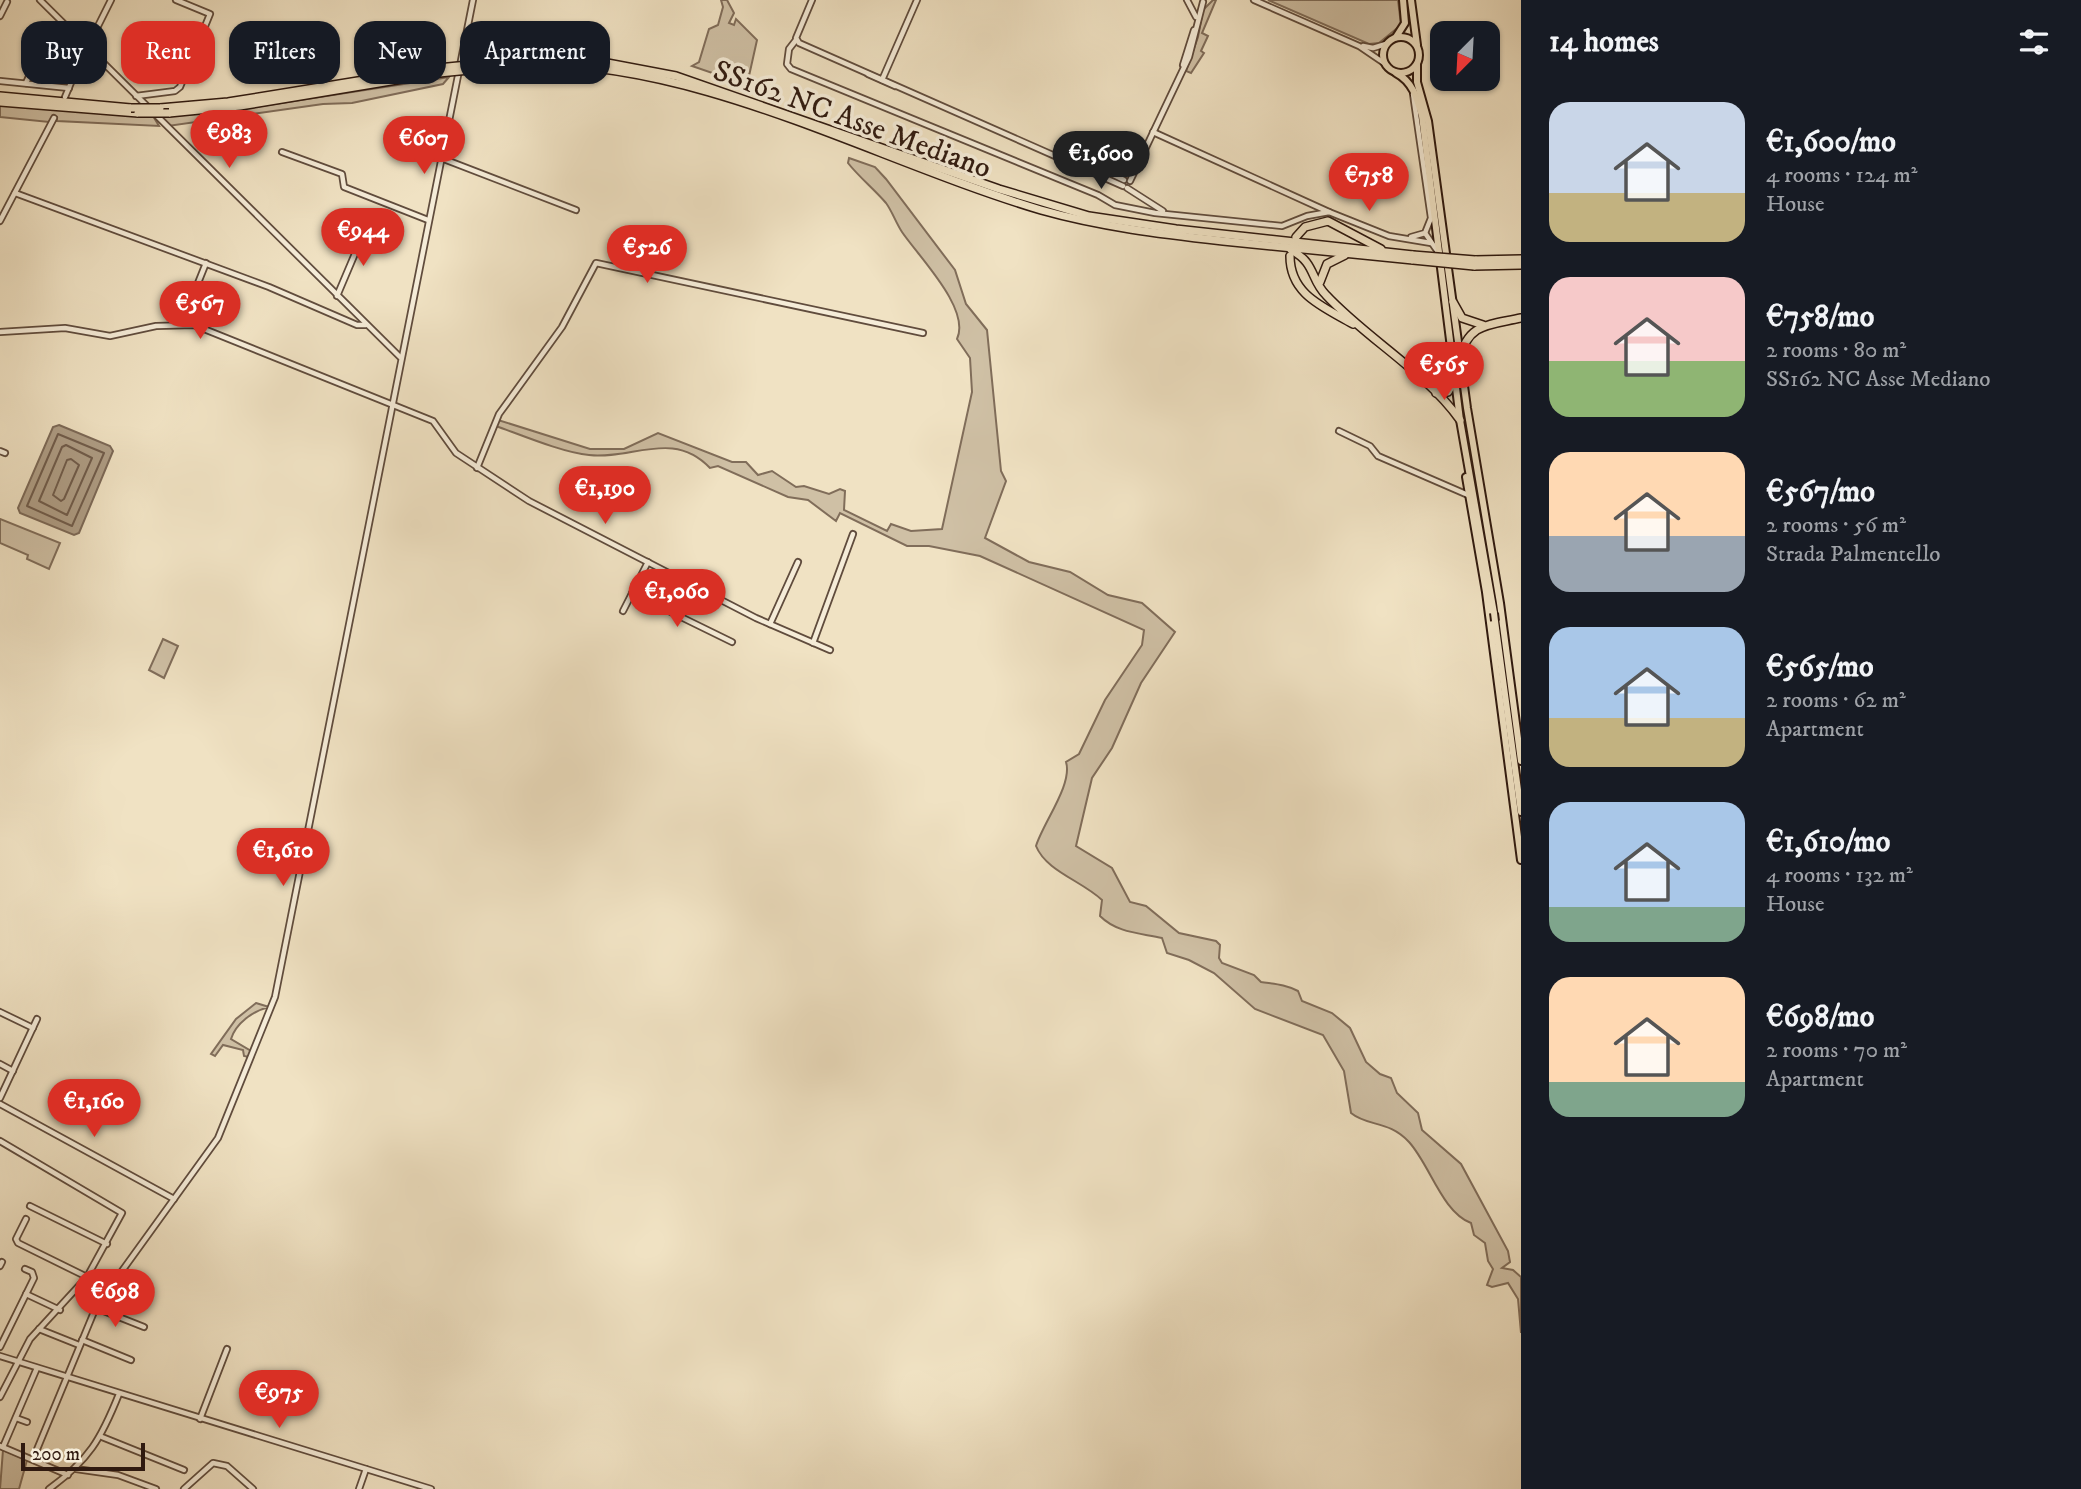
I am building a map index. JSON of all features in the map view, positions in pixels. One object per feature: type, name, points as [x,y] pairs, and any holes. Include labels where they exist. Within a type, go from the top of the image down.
[{"type":"highway","name":"SS162 NC Asse Mediano","points":[[446,70],[530,61],[605,65],[672,80],[741,100],[1048,206],[1140,228],[1413,257]]},
{"type":"highway","name":"SS162 NC Asse Mediano","points":[[0,96],[131,108],[160,108],[228,102],[354,83]]},
{"type":"highway","name":"SS162 NC Asse Mediano","points":[[0,102],[169,113],[240,106],[365,84]]},
{"type":"highway","points":[[1296,237],[1305,227],[1328,221],[1395,253]]},
{"type":"highway","name":"SS162 NC Asse Mediano","points":[[1176,232],[1289,252],[1521,265]]},
{"type":"highway","points":[[1289,252],[1304,258],[1324,293],[1436,393],[1460,420]]},
{"type":"highway","points":[[1289,252],[1295,284],[1303,293],[1363,329]]},
{"type":"highway","points":[[1320,283],[1326,264],[1348,254]]},
{"type":"highway","name":"SS162 NC Asse Mediano","points":[[1474,263],[1521,258]]},
{"type":"highway","points":[[1452,302],[1468,322],[1487,326]]},
{"type":"highway","points":[[1460,359],[1465,339],[1487,326],[1521,318]]},
{"type":"highway","points":[[1436,393],[1448,393],[1455,380]]},
{"type":"main road","points":[[1403,0],[1405,23],[1386,44],[1382,53],[1384,63],[1408,81],[1422,116],[1460,420],[1521,761]]},
{"type":"main road","points":[[1411,0],[1417,46],[1417,82],[1428,121],[1521,812]]},
{"type":"main road","points":[[1395,37],[1407,38],[1417,46]]},
{"type":"main road","points":[[1396,73],[1408,72],[1417,64]]},
{"type":"main road","points":[[1467,464],[1468,495],[1495,615],[1521,860]]},
{"type":"street","points":[[40,0],[61,21]]},
{"type":"street","points":[[100,21],[111,0]]},
{"type":"street","points":[[136,96],[175,91],[180,87],[210,14],[176,0]]},
{"type":"street","points":[[33,1459],[101,1295],[218,1138],[275,997],[473,0]]},
{"type":"street","points":[[812,0],[796,40],[789,49],[787,64],[791,69],[1098,195],[1115,205],[1282,226],[1307,216],[1329,212]]},
{"type":"street","points":[[882,80],[917,0]]},
{"type":"street","points":[[1254,0],[1359,46],[1384,63]]},
{"type":"street","points":[[1126,184],[1153,132],[1182,65],[1205,1],[1189,1],[1196,25]]},
{"type":"street","points":[[0,16],[7,2]]},
{"type":"street","points":[[796,40],[1091,171],[1101,169],[1164,212]]},
{"type":"street","points":[[1359,46],[1373,48],[1386,44]]},
{"type":"street","points":[[107,67],[400,358]]},
{"type":"street","points":[[0,81],[21,83]]},
{"type":"street","points":[[35,84],[69,88]]},
{"type":"street","points":[[65,97],[70,84]]},
{"type":"street","points":[[1413,90],[1431,218],[1425,233]]},
{"type":"street","points":[[0,221],[54,118]]},
{"type":"street","points":[[1153,132],[1329,212],[1389,236],[1431,243]]},
{"type":"street","points":[[282,152],[342,174],[344,187],[428,220]]},
{"type":"street","points":[[441,158],[576,210]]},
{"type":"street","points":[[15,193],[206,263],[358,325],[366,325]]},
{"type":"street","points":[[337,296],[365,230]]},
{"type":"street","points":[[1407,238],[1425,233]]},
{"type":"street","points":[[1425,233],[1440,256]]},
{"type":"street","points":[[188,308],[206,263]]},
{"type":"street","points":[[477,468],[499,414],[562,327],[596,263],[923,333]]},
{"type":"street","points":[[0,332],[65,328],[110,336],[156,326],[194,325],[438,424],[450,447],[477,468],[529,501],[770,624],[830,650]]},
{"type":"street","points":[[1339,431],[1370,446],[1378,456],[1468,495]]},
{"type":"street","points":[[813,643],[853,534]]},
{"type":"street","points":[[623,611],[648,562]]},
{"type":"street","points":[[770,624],[798,562]]},
{"type":"street","points":[[632,593],[732,642]]},
{"type":"street","points":[[0,1012],[33,1028]]},
{"type":"street","points":[[0,1098],[37,1019]]},
{"type":"street","points":[[0,1064],[13,1071]]},
{"type":"street","points":[[0,1104],[174,1199]]},
{"type":"street","points":[[0,1141],[122,1213],[87,1278],[26,1346],[0,1397]]},
{"type":"street","points":[[30,1206],[107,1244]]},
{"type":"street","points":[[26,1219],[16,1239],[18,1243],[87,1278]]},
{"type":"street","points":[[0,1348],[34,1274],[25,1269]]},
{"type":"street","points":[[26,1294],[60,1310]]},
{"type":"street","points":[[96,1308],[144,1327]]},
{"type":"street","points":[[39,1329],[131,1360]]},
{"type":"street","points":[[200,1419],[227,1349]]},
{"type":"street","points":[[0,1356],[430,1489]]},
{"type":"street","points":[[37,1367],[2,1447],[68,1475]]},
{"type":"street","points":[[49,1489],[76,1469],[102,1437],[120,1394]]},
{"type":"street","points":[[16,1418],[27,1422]]},
{"type":"street","points":[[102,1437],[184,1470]]},
{"type":"street","points":[[184,1489],[213,1463],[228,1466],[253,1489]]},
{"type":"street","points":[[76,1469],[118,1475],[156,1489]]},
{"type":"street","points":[[359,1489],[366,1469]]},
{"type":"shaded area","points":[[721,0],[727,0],[734,13],[729,23],[734,25],[736,19],[757,40],[747,85],[692,66],[699,62],[709,29],[718,25],[723,7]]},
{"type":"shaded area","points":[[1216,0],[1202,33],[1208,36],[1201,51],[1204,53],[1191,73],[1186,71],[1198,37],[1203,10]]},
{"type":"shaded area","points":[[1268,0],[1398,0],[1401,25],[1379,43],[1369,44]]},
{"type":"shaded area","points":[[404,84],[443,84],[352,103],[323,104],[168,126],[162,117],[229,111]]},
{"type":"shaded area","points":[[0,105],[153,116],[159,126],[57,121],[57,117],[53,116],[49,122],[0,117]]},
{"type":"shaded area","points":[[849,158],[875,167],[886,179],[955,270],[966,304],[987,330],[1001,471],[1006,481],[985,538],[1029,562],[1070,572],[1108,595],[1142,603],[1175,632],[1141,683],[1112,748],[1092,778],[1076,846],[1112,868],[1130,902],[1146,906],[1179,933],[1216,941],[1220,945],[1219,958],[1222,963],[1254,975],[1261,982],[1298,991],[1302,1001],[1332,1013],[1350,1028],[1366,1062],[1380,1074],[1391,1078],[1397,1093],[1418,1113],[1422,1130],[1461,1164],[1508,1251],[1510,1262],[1502,1268],[1513,1270],[1521,1277],[1521,1333],[1518,1299],[1508,1283],[1492,1287],[1487,1285],[1493,1269],[1488,1261],[1485,1243],[1474,1235],[1471,1223],[1452,1209],[1444,1199],[1417,1152],[1394,1130],[1351,1113],[1344,1071],[1323,1035],[1255,1009],[1214,973],[1189,960],[1167,953],[1162,938],[1129,932],[1107,922],[1100,916],[1102,900],[1056,869],[1041,855],[1036,846],[1065,781],[1066,762],[1079,754],[1105,700],[1142,645],[1144,630],[980,556],[929,546],[907,546],[840,513],[836,521],[808,500],[788,497],[718,466],[710,468],[696,456],[682,450],[667,448],[605,455],[579,454],[496,426],[498,420],[590,449],[624,449],[658,433],[732,462],[746,462],[758,475],[772,471],[796,487],[804,486],[829,494],[840,489],[845,491],[844,510],[887,531],[891,524],[911,531],[942,529],[972,392],[970,358],[957,339],[957,313],[941,284],[902,232],[886,203],[848,163]]},
{"type":"shaded area","points":[[0,519],[60,543],[49,569],[27,559],[28,555],[0,543]]},
{"type":"shaded area","points":[[163,639],[178,646],[164,678],[149,670]]},
{"type":"shaded area","points":[[256,1003],[269,1007],[246,1018],[231,1039],[251,1051],[249,1057],[244,1056],[243,1050],[223,1045],[215,1056],[211,1054],[236,1019]]},
{"type":"shaded area","points":[[3,1450],[27,1460],[19,1489],[0,1489]]},
{"type":"water","points":[[59,425],[110,446],[113,451],[79,533],[74,535],[20,513],[18,508],[53,427]]}]
